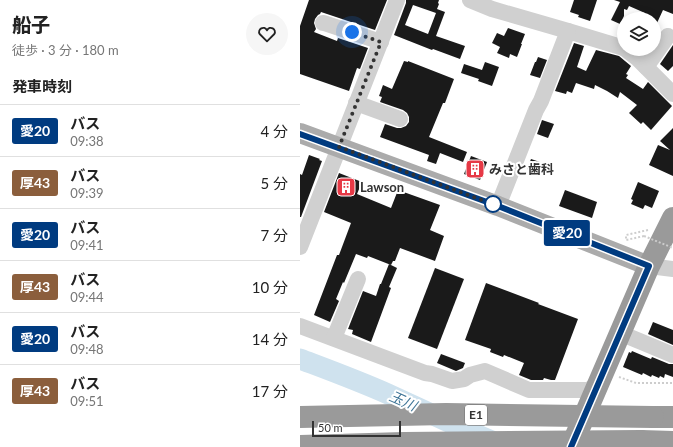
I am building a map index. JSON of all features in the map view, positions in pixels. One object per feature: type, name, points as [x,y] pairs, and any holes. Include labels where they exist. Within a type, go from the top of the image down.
[{"type":"highway","points":[[574,439],[649,266],[673,218]]},
{"type":"highway","name":"E1","points":[[300,417],[446,414],[673,417]]},
{"type":"highway","name":"E1","points":[[300,446],[404,443],[673,442]]},
{"type":"main road","points":[[300,134],[498,206],[649,266]]},
{"type":"street","points":[[300,247],[381,42],[396,0]]},
{"type":"street","points":[[470,0],[492,9],[617,46]]},
{"type":"street","points":[[324,24],[381,42]]},
{"type":"street","points":[[498,206],[536,110],[541,102],[568,31]]},
{"type":"street","points":[[646,67],[668,36]]},
{"type":"street","points":[[634,56],[646,67],[670,84]]},
{"type":"street","points":[[356,103],[400,119]]},
{"type":"street","points":[[649,266],[673,269]]},
{"type":"street","points":[[334,338],[358,279]]},
{"type":"street","points":[[300,326],[452,382],[464,379],[470,375],[485,372],[529,390],[589,390],[599,382]]},
{"type":"street","points":[[620,333],[673,355]]},
{"type":"path","points":[[648,230],[626,235],[626,240],[644,236],[673,248]]},
{"type":"path","points":[[599,382],[617,376],[636,383],[673,383]]},
{"type":"building","points":[[309,0],[387,0],[375,30],[321,12],[315,19],[314,23],[316,29],[314,32],[337,41],[338,38],[368,48],[360,69],[357,68],[349,91],[300,74],[300,26]]},
{"type":"building","points":[[406,0],[439,0],[437,9],[445,12],[436,36],[465,46],[460,59],[394,35]],"holes":[[[413,5],[436,13],[428,34],[405,25]]]},
{"type":"building","points":[[574,0],[597,0],[590,21],[578,17],[579,15],[570,12]]},
{"type":"building","points":[[614,0],[673,0],[673,14],[663,10],[661,14],[661,12],[643,12],[629,6],[627,10],[624,9],[624,12],[617,12],[617,23],[611,20],[620,2]]},
{"type":"building","points":[[508,28],[525,34],[517,57],[510,54],[509,58],[497,53],[500,47],[492,43],[497,33],[504,36]]},
{"type":"building","points":[[574,43],[584,46],[577,67],[586,71],[596,50],[619,56],[631,66],[626,74],[628,75],[626,78],[643,89],[648,82],[672,106],[651,130],[643,122],[641,124],[629,113],[637,105],[620,92],[618,98],[595,85],[594,89],[576,83],[572,93],[567,91],[566,94],[555,91]]},
{"type":"building","points":[[673,45],[673,66],[668,71],[660,64]]},
{"type":"building","points":[[538,57],[547,60],[540,78],[530,75]]},
{"type":"building","points":[[404,61],[408,61],[454,79],[445,103],[443,103],[429,137],[467,152],[463,162],[440,153],[436,164],[427,161],[429,155],[380,137],[385,124],[401,128],[406,126],[409,122],[407,113],[403,110],[380,102],[382,97],[379,96],[383,85],[392,89]]},
{"type":"building","points":[[485,62],[499,67],[492,86],[478,81],[479,79],[461,73],[464,64],[482,70]]},
{"type":"building","points":[[542,120],[554,124],[548,138],[537,134]]},
{"type":"building","points":[[673,128],[673,176],[649,165],[658,145],[670,150],[660,141]]},
{"type":"building","points":[[309,155],[322,161],[300,217],[300,174],[302,175]]},
{"type":"building","name":"みさと歯科","points":[[471,156],[487,162],[480,180],[464,174]]},
{"type":"building","points":[[531,159],[540,162],[537,172],[527,169]]},
{"type":"building","points":[[339,173],[362,182],[357,194],[391,208],[398,190],[440,205],[430,230],[444,236],[435,261],[400,248],[395,261],[393,261],[391,265],[368,256],[367,258],[356,254],[336,299],[339,301],[330,322],[314,315],[351,223],[324,212]]},
{"type":"building","points":[[638,182],[659,191],[652,208],[645,205],[643,209],[631,204],[633,200],[631,199]]},
{"type":"building","points":[[565,190],[597,202],[592,218],[559,206]]},
{"type":"building","points":[[389,264],[397,268],[389,287],[391,288],[371,342],[352,334],[353,330],[348,329],[363,291],[376,296]]},
{"type":"building","points":[[435,268],[464,279],[437,349],[408,338]]},
{"type":"building","points":[[486,283],[578,319],[555,380],[544,378],[543,380],[531,380],[519,375],[524,363],[504,355],[503,357],[490,352],[491,349],[465,340]]},
{"type":"building","points":[[653,322],[673,330],[673,345],[648,334]]},
{"type":"building","points":[[632,351],[651,359],[652,357],[669,364],[673,364],[673,377],[665,374],[664,378],[660,376],[659,378],[652,375],[651,377],[623,367],[629,352],[631,353]]},
{"type":"building","points":[[441,354],[465,363],[463,368],[456,371],[437,363]]},
{"type":"waterway","name":"玉川","points":[[300,359],[377,389],[494,442]]},
{"type":"bus line","name":"愛20","points":[[300,134],[498,206],[649,266],[571,447]]},
{"type":"place","name":"みさと歯科","points":[[475,169]]},
{"type":"place","name":"Lawson","points":[[346,187]]},
{"type":"route","points":[[352,32],[381,42],[339,147],[498,206],[493,204]]}]
